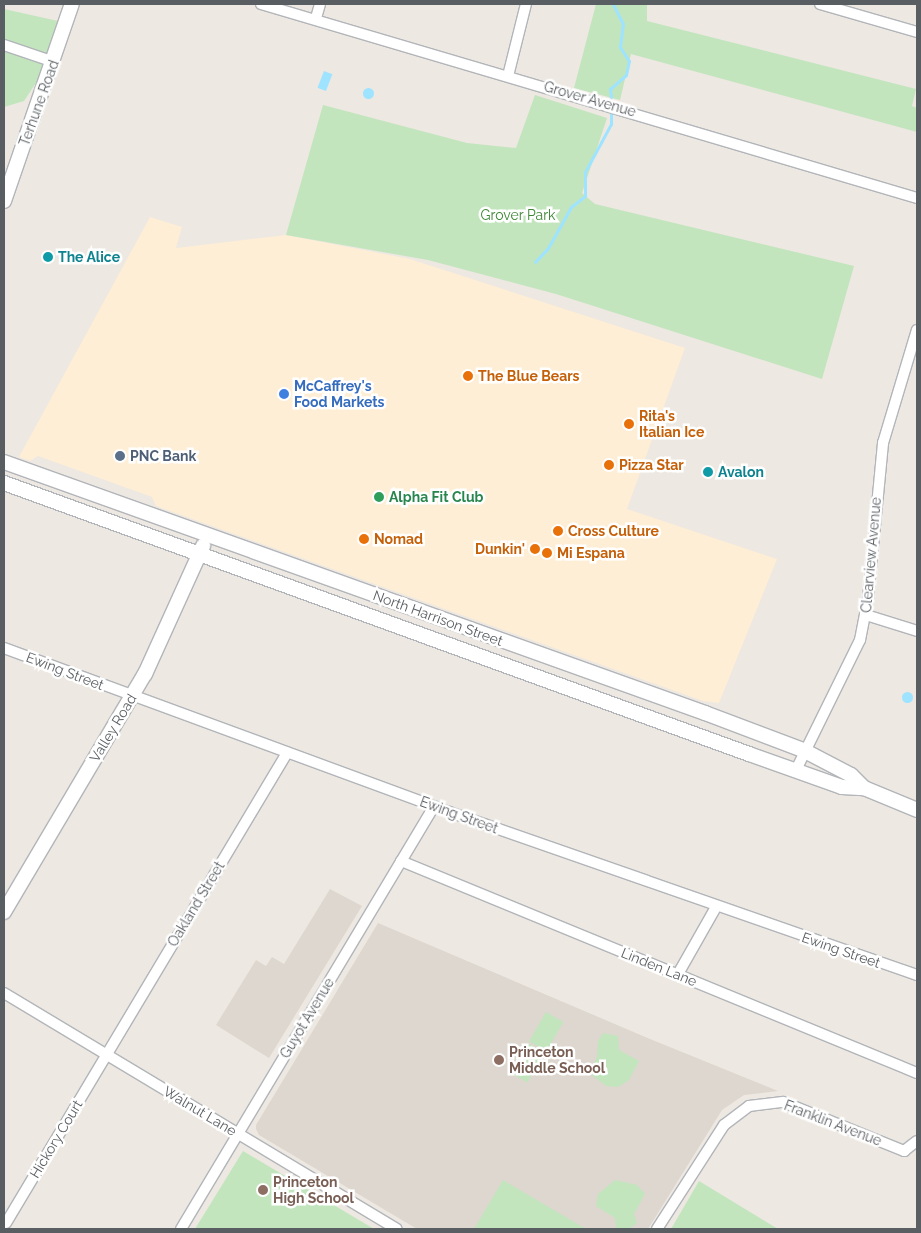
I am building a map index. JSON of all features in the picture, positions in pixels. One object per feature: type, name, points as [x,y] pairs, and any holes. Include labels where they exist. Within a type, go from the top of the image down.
[{"type":"street","name":"Terhune Road","points":[[4,201],[54,62],[72,4]]},
{"type":"street","name":"Grover Avenue","points":[[261,4],[316,18],[917,198]]},
{"type":"street","points":[[316,18],[320,4]]},
{"type":"street","points":[[508,76],[526,4]]},
{"type":"street","points":[[820,4],[917,32]]},
{"type":"street","points":[[4,45],[54,62]]},
{"type":"street","name":"Clearview Avenue","points":[[796,770],[803,750],[852,660],[866,615],[883,442],[917,330]]},
{"type":"street","name":"North Harrison Street","points":[[4,462],[746,728],[803,750],[851,775],[864,788]]},
{"type":"street","name":"North Harrison Street","points":[[4,483],[747,753],[842,787],[864,788],[917,810]]},
{"type":"street","name":"Valley Road","points":[[4,912],[132,696],[167,631],[207,535]]},
{"type":"street","points":[[866,615],[917,631]]},
{"type":"street","name":"Ewing Street","points":[[4,648],[434,806],[716,907],[917,976]]},
{"type":"street","points":[[590,672],[598,694],[610,702]]},
{"type":"street","points":[[642,714],[653,709],[690,722],[700,719],[705,713]]},
{"type":"street","points":[[746,728],[747,753]]},
{"type":"street","name":"Oakland Street","points":[[106,1055],[287,753]]},
{"type":"street","name":"Guyot Avenue","points":[[181,1229],[434,806]]},
{"type":"street","name":"Linden Lane","points":[[401,861],[917,1073]]},
{"type":"street","points":[[678,974],[716,907]]},
{"type":"street","name":"Walnut Lane","points":[[4,993],[396,1229]]},
{"type":"street","name":"Hickory Court","points":[[7,1225],[106,1055]]},
{"type":"street","name":"Franklin Avenue","points":[[658,1229],[724,1124],[749,1106],[783,1102],[904,1151],[917,1141]]},
{"type":"shaded area","points":[[150,217],[182,227],[176,248],[286,235],[410,259],[685,348],[627,509],[777,559],[719,703],[703,701],[156,506],[152,497],[38,456],[30,461],[19,457]]},
{"type":"shaded area","points":[[330,889],[362,906],[269,1058],[216,1025],[256,960],[266,966],[272,957],[284,964]]},
{"type":"shaded area","name":"Princeton Middle School","points":[[378,923],[650,1039],[778,1091],[744,1095],[722,1110],[648,1229],[417,1229],[259,1135],[256,1129],[256,1125]]},
{"type":"green space","points":[[596,4],[647,4],[647,21],[916,89],[912,106],[917,108],[917,132],[631,54],[620,100],[574,88]]},
{"type":"green space","points":[[4,9],[67,23],[57,51],[24,101],[4,107]]},
{"type":"green space","name":"Grover Park","points":[[535,95],[607,118],[582,193],[595,204],[854,266],[822,379],[556,294],[428,260],[286,235],[323,105],[467,143],[516,148]]},
{"type":"green space","points":[[546,1012],[563,1022],[546,1051],[529,1041]]},
{"type":"green space","points":[[603,1033],[618,1036],[619,1050],[639,1061],[629,1080],[618,1087],[606,1086],[589,1073],[597,1057],[598,1041]]},
{"type":"green space","points":[[527,1043],[544,1053],[527,1082],[510,1072]]},
{"type":"green space","name":"Princeton High School","points":[[243,1151],[374,1229],[195,1229]]},
{"type":"green space","points":[[503,1180],[586,1229],[474,1229]]},
{"type":"green space","points":[[615,1180],[637,1185],[645,1194],[634,1214],[637,1223],[629,1229],[616,1228],[615,1218],[596,1206],[598,1194]]},
{"type":"green space","points":[[699,1181],[778,1229],[671,1229]]},
{"type":"water","points":[[324,71],[332,74],[326,91],[318,88]]},
{"type":"water","points":[[368,87],[374,93],[368,99],[362,93]]},
{"type":"water","points":[[907,691],[913,697],[907,703],[901,697]]},
{"type":"waterway","points":[[611,97],[610,89],[626,75],[629,61],[620,47],[623,24],[613,4]]},
{"type":"waterway","points":[[535,262],[548,248],[571,207],[585,196],[585,172],[611,124],[611,114]]},
{"type":"place","name":"The Alice","points":[[48,257]]},
{"type":"place","name":"The Blue Bears","points":[[468,376]]},
{"type":"place","name":"McCaffrey's Food Markets","points":[[284,394]]},
{"type":"place","name":"Rita's Italian Ice","points":[[629,424]]},
{"type":"place","name":"PNC Bank","points":[[120,456]]},
{"type":"place","name":"Pizza Star","points":[[609,465]]},
{"type":"place","name":"Avalon","points":[[708,472]]},
{"type":"place","name":"Alpha Fit Club","points":[[379,497]]},
{"type":"place","name":"Cross Culture","points":[[558,531]]},
{"type":"place","name":"Nomad","points":[[364,539]]},
{"type":"place","name":"Dunkin'","points":[[535,549]]},
{"type":"place","name":"Mi Espana","points":[[547,553]]},
{"type":"place","name":"Princeton Middle School","points":[[499,1060]]},
{"type":"place","name":"Princeton High School","points":[[263,1190]]}]
